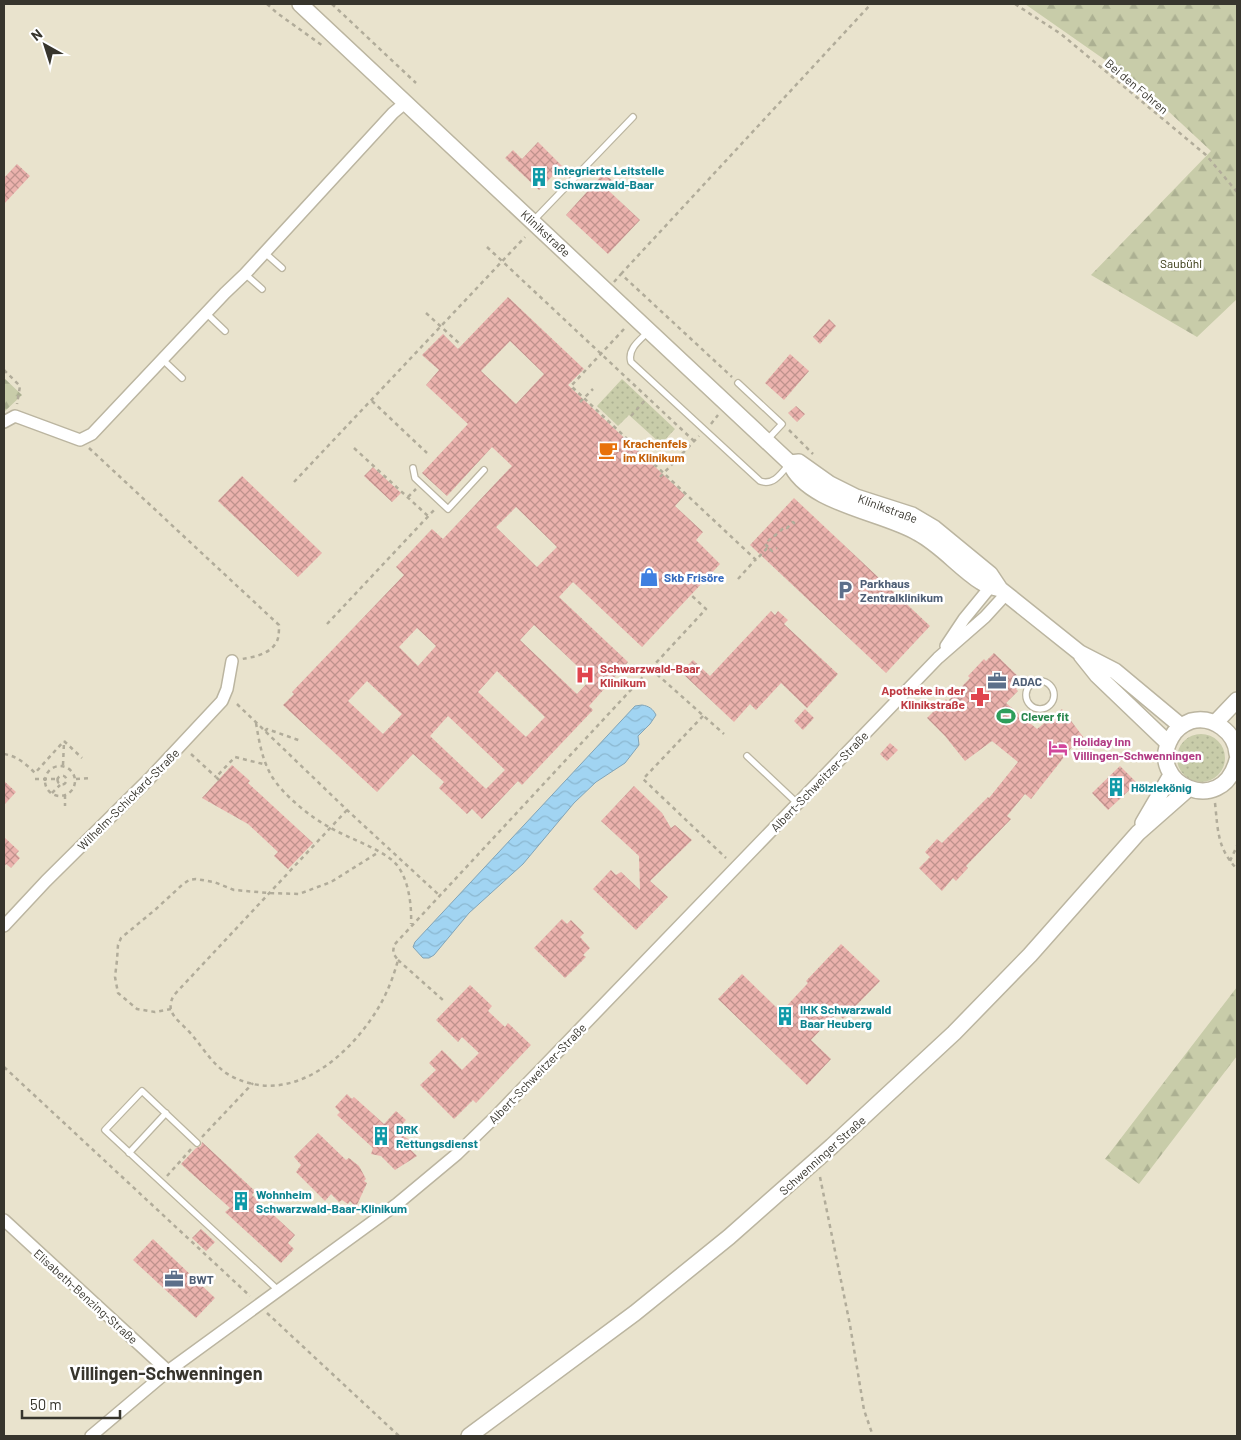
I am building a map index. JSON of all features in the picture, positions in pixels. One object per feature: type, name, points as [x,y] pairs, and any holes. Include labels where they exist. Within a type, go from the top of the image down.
[{"type":"main road","name":"Klinikstraße","points":[[300,4],[790,463],[799,462],[830,484],[848,493],[912,515],[934,528],[990,574],[999,589],[1080,653],[1115,671],[1181,726]]},
{"type":"main road","name":"Klinikstraße","points":[[1080,653],[1096,675],[1168,743]]},
{"type":"main road","points":[[1216,722],[1237,700]]},
{"type":"main road","points":[[1237,754],[1235,734],[1216,722],[1192,721],[1181,726],[1173,734],[1168,743],[1166,760],[1171,775],[1188,789],[1199,792],[1220,786],[1229,779],[1235,770],[1237,760]]},
{"type":"main road","name":"Schwenninger Straße","points":[[1138,833],[1156,798],[1171,775]]},
{"type":"main road","name":"Schwenninger Straße","points":[[469,1436],[642,1307],[729,1237],[832,1146],[961,1026],[1036,948],[1138,833],[1188,789]]},
{"type":"street","points":[[4,422],[15,416],[80,440],[92,434],[406,102]]},
{"type":"street","name":"Albert-Schweitzer-Straße","points":[[938,658],[964,619],[999,589]]},
{"type":"street","name":"Albert-Schweitzer-Straße","points":[[91,1436],[168,1371],[397,1204],[456,1154],[494,1118],[938,658],[985,617],[999,589]]},
{"type":"street","name":"Wilhelm-Schickard-Straße","points":[[4,926],[46,881],[150,778],[222,701],[227,689],[232,661]]},
{"type":"street","name":"Elisabeth-Benzing-Straße","points":[[4,1220],[168,1371]]},
{"type":"lane","points":[[533,221],[633,116]]},
{"type":"lane","points":[[265,252],[282,268]]},
{"type":"lane","points":[[245,274],[262,289]]},
{"type":"lane","points":[[206,313],[225,331]]},
{"type":"lane","points":[[650,331],[634,346],[629,356],[631,362],[760,482],[766,484],[773,482],[790,463]]},
{"type":"lane","points":[[162,359],[182,378]]},
{"type":"lane","points":[[738,383],[782,424],[766,440]]},
{"type":"lane","points":[[413,468],[415,478],[448,509],[484,470]]},
{"type":"lane","points":[[1036,681],[1046,682],[1054,692],[1053,702],[1046,708],[1036,709],[1026,700],[1028,687],[1036,681]]},
{"type":"lane","points":[[747,756],[797,803]]},
{"type":"lane","points":[[197,1143],[142,1091],[105,1130],[278,1290]]},
{"type":"lane","points":[[129,1153],[166,1114]]},
{"type":"path","points":[[267,4],[328,50]]},
{"type":"path","points":[[332,4],[416,83]]},
{"type":"path","points":[[607,290],[871,4]]},
{"type":"path","name":"Bei den Fohren","points":[[1015,4],[1061,34],[1206,155],[1237,192]]},
{"type":"path","points":[[294,482],[525,237]]},
{"type":"path","points":[[486,247],[694,441]]},
{"type":"path","points":[[621,274],[738,383]]},
{"type":"path","points":[[426,313],[461,345]]},
{"type":"path","points":[[624,329],[571,386],[756,560]]},
{"type":"path","points":[[4,370],[20,386],[15,416]]},
{"type":"path","points":[[580,402],[593,388]]},
{"type":"path","points":[[630,416],[647,398]]},
{"type":"path","points":[[372,401],[427,453]]},
{"type":"path","points":[[710,425],[718,415]]},
{"type":"path","points":[[782,424],[814,454]]},
{"type":"path","points":[[620,439],[623,436]]},
{"type":"path","points":[[660,477],[699,436]]},
{"type":"path","points":[[80,440],[279,625],[277,642],[268,651],[260,655],[232,661]]},
{"type":"path","points":[[354,448],[428,516]]},
{"type":"path","points":[[326,624],[441,502]]},
{"type":"path","points":[[777,548],[772,550],[765,544],[784,527],[787,528],[793,522],[797,526]]},
{"type":"path","points":[[738,579],[768,547]]},
{"type":"path","points":[[444,1001],[398,960],[394,953],[394,945],[439,894],[706,609],[691,595]]},
{"type":"path","points":[[651,669],[724,734]]},
{"type":"path","points":[[237,704],[347,810],[439,894]]},
{"type":"path","points":[[703,716],[643,779],[726,858]]},
{"type":"path","points":[[256,723],[260,745],[271,775],[287,794],[330,828],[379,852],[392,860],[400,869],[407,886],[412,914],[411,925]]},
{"type":"path","points":[[265,731],[267,729],[301,741]]},
{"type":"path","points":[[4,754],[11,755],[24,762],[35,773],[64,741]]},
{"type":"path","points":[[64,741],[82,758]]},
{"type":"path","points":[[63,766],[64,741]]},
{"type":"path","points":[[191,754],[217,778],[235,757],[267,765]]},
{"type":"path","points":[[55,766],[63,766],[72,770],[76,779],[72,790],[65,795],[58,796],[48,790],[45,779],[48,771],[55,766]]},
{"type":"path","points":[[35,779],[58,779],[61,776],[66,776],[72,770]]},
{"type":"path","points":[[66,776],[66,784]]},
{"type":"path","points":[[76,779],[92,778]]},
{"type":"path","points":[[58,779],[60,784]]},
{"type":"path","points":[[52,793],[60,784],[66,784],[72,790]]},
{"type":"path","points":[[65,795],[65,806]]},
{"type":"path","points":[[1215,803],[1220,843],[1237,869]]},
{"type":"path","points":[[347,810],[174,995],[170,1002],[171,1012],[216,1064],[230,1075],[253,1083],[273,1086],[294,1083],[313,1075],[330,1064],[348,1048],[380,1005],[394,977],[398,960]]},
{"type":"path","points":[[1230,861],[1237,846]]},
{"type":"path","points":[[171,1009],[155,1012],[137,1009],[118,993],[115,977],[118,945],[121,938],[189,880],[204,880],[234,890],[299,894],[314,890],[331,882],[379,852]]},
{"type":"path","points":[[4,1067],[253,1299]]},
{"type":"path","points":[[161,1183],[253,1083]]},
{"type":"path","points":[[820,1177],[850,1325],[864,1410],[873,1436]]},
{"type":"path","points":[[268,1314],[399,1436]]},
{"type":"green space","name":"Saubühl","points":[[1025,4],[1237,4],[1237,299],[1197,337],[1091,275],[1211,151],[1138,83]]},
{"type":"green space","points":[[4,378],[22,395],[4,412]]},
{"type":"green space","points":[[622,379],[675,429],[661,444],[629,415],[618,426],[597,406]]},
{"type":"green space","points":[[1196,734],[1206,734],[1218,741],[1225,753],[1225,763],[1218,775],[1206,782],[1196,782],[1188,778],[1181,771],[1177,763],[1177,753],[1181,745],[1188,738]]},
{"type":"green space","points":[[1237,987],[1237,1056],[1139,1184],[1105,1159]]},
{"type":"water","points":[[642,705],[650,708],[656,715],[638,736],[639,745],[625,763],[596,782],[574,803],[523,864],[469,913],[434,955],[429,958],[423,958],[413,947],[415,942],[635,706]]},
{"type":"building","name":"Integrierte Leitstelle Schwarzwald-Baar","points":[[538,142],[562,166],[539,190],[505,158],[513,150],[522,159]]},
{"type":"building","points":[[17,164],[30,176],[4,204],[4,178]]},
{"type":"building","points":[[604,173],[616,184],[609,191],[640,220],[608,254],[566,215]]},
{"type":"building","points":[[508,297],[584,369],[568,385],[685,495],[675,506],[703,532],[696,540],[720,564],[642,647],[573,582],[559,597],[628,662],[589,706],[593,710],[522,785],[518,781],[482,819],[472,809],[467,814],[439,788],[444,782],[413,754],[377,792],[283,705],[294,694],[292,692],[404,575],[396,567],[432,529],[443,539],[512,466],[492,447],[447,496],[422,473],[468,424],[426,385],[439,370],[422,355],[443,334],[458,349]],"holes":[[[510,341],[544,374],[516,404],[481,371]],[[516,507],[557,547],[537,567],[496,527]],[[534,625],[591,679],[577,694],[520,640]],[[417,628],[436,646],[418,666],[399,647]],[[497,671],[545,717],[526,737],[478,692]],[[367,681],[402,714],[383,734],[348,701]],[[448,716],[505,770],[486,789],[430,736]]]},
{"type":"building","points":[[829,319],[836,326],[820,344],[813,337]]},
{"type":"building","points":[[790,354],[809,371],[784,400],[765,383]]},
{"type":"building","points":[[796,406],[805,414],[797,422],[788,413]]},
{"type":"building","points":[[373,467],[401,493],[392,502],[364,476]]},
{"type":"building","points":[[242,476],[322,553],[298,577],[218,501]]},
{"type":"building","name":"Parkhaus Zentralklinikum","points":[[794,498],[930,626],[886,673],[750,545]]},
{"type":"building","points":[[771,611],[775,615],[778,611],[788,620],[784,624],[838,674],[807,708],[781,683],[756,710],[750,704],[734,722],[681,672],[693,660],[710,676]]},
{"type":"building","points":[[994,653],[1024,682],[1016,689],[1018,691],[1006,703],[1037,729],[1062,709],[1084,738],[1072,747],[1031,799],[1025,794],[1007,816],[1011,819],[966,866],[968,868],[956,881],[953,878],[942,891],[919,868],[930,857],[925,852],[937,839],[942,843],[989,798],[1018,762],[992,741],[965,761],[945,736],[927,718],[946,699],[948,701],[970,678],[968,676],[984,659],[986,661]]},
{"type":"building","points":[[805,709],[814,718],[803,730],[794,721]]},
{"type":"building","points":[[890,743],[898,750],[887,761],[880,754]]},
{"type":"building","points":[[232,765],[250,781],[248,783],[313,843],[288,869],[274,856],[278,852],[248,824],[202,798]]},
{"type":"building","name":"Hölzlekönig","points":[[1120,766],[1137,783],[1108,810],[1092,793]]},
{"type":"building","points":[[4,781],[16,792],[4,805]]},
{"type":"building","points":[[634,786],[662,813],[671,828],[675,825],[692,840],[650,881],[668,897],[636,930],[593,889],[611,870],[616,875],[621,872],[640,890],[639,856],[601,821]]},
{"type":"building","points":[[4,837],[19,851],[16,854],[20,858],[11,868],[6,864],[4,867]]},
{"type":"building","points":[[562,919],[567,924],[571,920],[584,933],[580,937],[590,948],[583,955],[586,957],[565,978],[534,948]]},
{"type":"building","name":"IHK Schwarzwald Baar Heuberg","points":[[841,944],[880,981],[843,1019],[837,1013],[811,1040],[831,1059],[807,1085],[718,999],[742,974],[781,1012],[808,983],[806,981]]},
{"type":"building","points":[[470,985],[492,1006],[488,1011],[505,1027],[508,1023],[531,1045],[476,1103],[473,1100],[454,1119],[420,1085],[436,1070],[429,1063],[442,1050],[462,1070],[479,1053],[462,1037],[458,1042],[436,1020]]},
{"type":"building","name":"DRK Rettungsdienst","points":[[347,1094],[352,1099],[354,1097],[384,1124],[396,1111],[406,1120],[396,1131],[411,1141],[408,1147],[417,1156],[395,1170],[381,1156],[371,1154],[373,1148],[337,1115],[340,1112],[335,1107]]},
{"type":"building","points":[[318,1133],[346,1160],[349,1158],[359,1166],[366,1179],[364,1181],[367,1183],[356,1207],[350,1201],[348,1204],[342,1200],[339,1202],[331,1194],[325,1201],[296,1172],[301,1165],[294,1157]]},
{"type":"building","name":"Wohnheim Schwarzwald-Baar-Klinikum","points":[[202,1142],[255,1191],[252,1195],[295,1235],[288,1243],[294,1249],[281,1263],[225,1212],[230,1208],[181,1164],[196,1148],[201,1146]]},
{"type":"building","points":[[201,1229],[215,1242],[206,1251],[192,1238]]},
{"type":"building","name":"BWT","points":[[153,1239],[215,1298],[196,1318],[133,1260]]},
{"type":"place","name":"Integrierte Leitstelle Schwarzwald-Baar","points":[[539,177]]},
{"type":"place","name":"Krachenfels im Klinikum","points":[[608,450]]},
{"type":"place","name":"Skb Frisöre","points":[[649,577]]},
{"type":"place","name":"Parkhaus Zentralklinikum","points":[[845,590]]},
{"type":"place","name":"Schwarzwald-Baar Klinikum","points":[[585,675]]},
{"type":"place","name":"ADAC","points":[[997,681]]},
{"type":"place","name":"Apotheke in der Klinikstraße","points":[[980,697]]},
{"type":"place","name":"Clever fit","points":[[1006,716]]},
{"type":"place","name":"Holiday Inn Villingen-Schwenningen","points":[[1058,748]]},
{"type":"place","name":"Hölzlekönig","points":[[1116,787]]},
{"type":"place","name":"IHK Schwarzwald Baar Heuberg","points":[[785,1016]]},
{"type":"place","name":"DRK Rettungsdienst","points":[[381,1136]]},
{"type":"place","name":"Wohnheim Schwarzwald-Baar-Klinikum","points":[[241,1201]]},
{"type":"place","name":"BWT","points":[[174,1279]]},
{"type":"district","name":"Villingen-Schwenningen","points":[[166,1373]]}]
